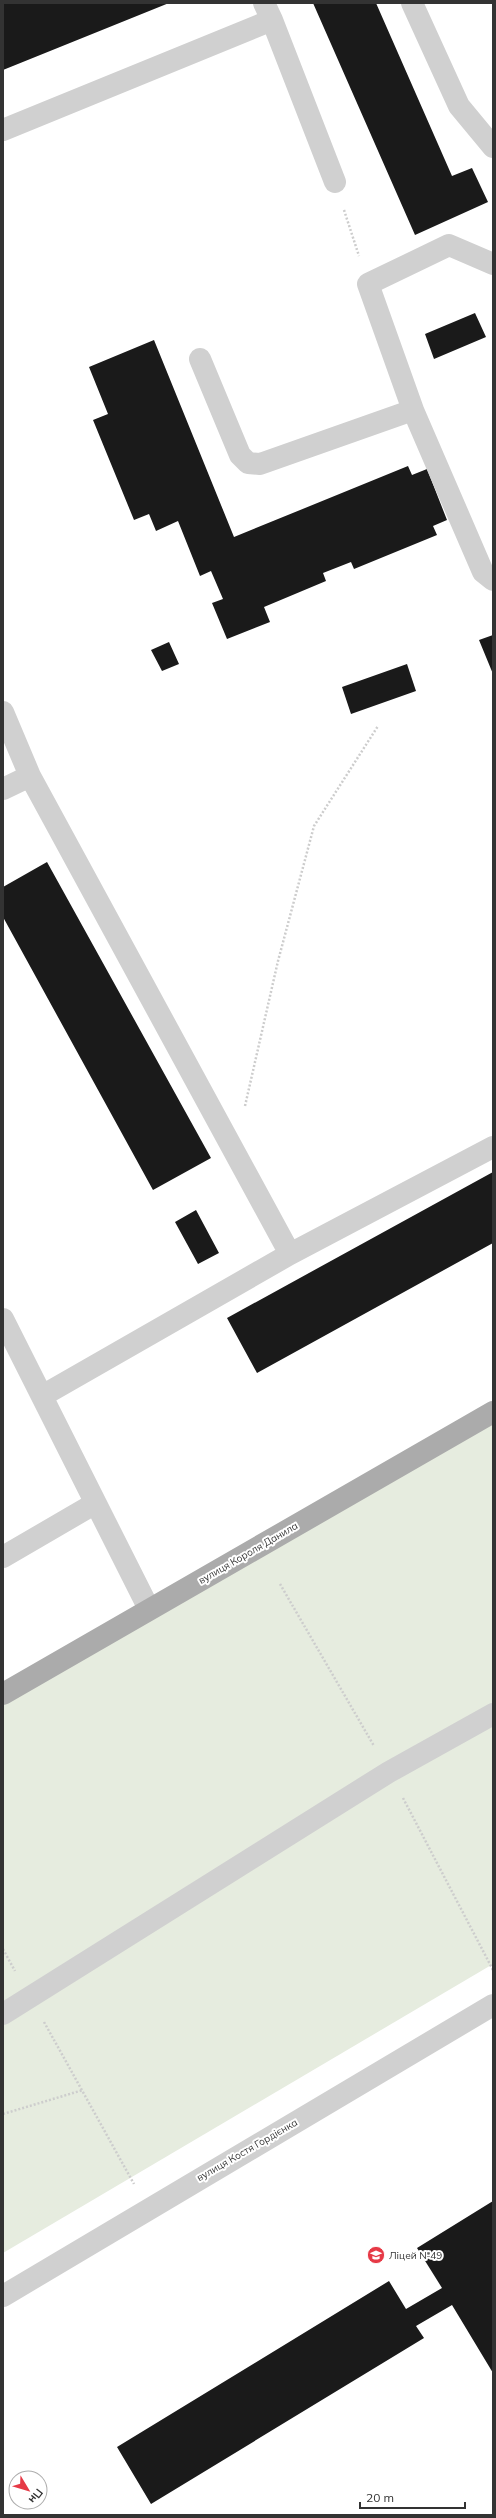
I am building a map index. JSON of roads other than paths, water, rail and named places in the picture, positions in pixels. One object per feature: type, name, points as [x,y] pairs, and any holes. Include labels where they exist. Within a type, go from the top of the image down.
[{"type":"main road","name":"вулиця Короля Данила","points":[[3,1694],[493,1412]]},
{"type":"street","points":[[412,3],[459,106],[493,147]]},
{"type":"street","points":[[3,130],[268,12],[335,182]]},
{"type":"street","points":[[493,264],[450,246],[368,284],[413,410],[483,572],[493,580]]},
{"type":"street","points":[[200,359],[240,455],[248,463],[260,464],[413,410]]},
{"type":"street","points":[[3,712],[30,776],[290,1254]]},
{"type":"street","points":[[3,789],[30,776]]},
{"type":"street","points":[[42,1396],[290,1254],[493,1147]]},
{"type":"street","points":[[3,1319],[94,1504],[149,1609]]},
{"type":"street","points":[[3,1557],[94,1504]]},
{"type":"street","points":[[3,2014],[31,1998],[389,1772],[493,1714]]},
{"type":"street","name":"вулиця Костя Гордієнка","points":[[3,2296],[493,2005]]},
{"type":"place","name":"Ліцей №49","points":[[376,2255]]}]
